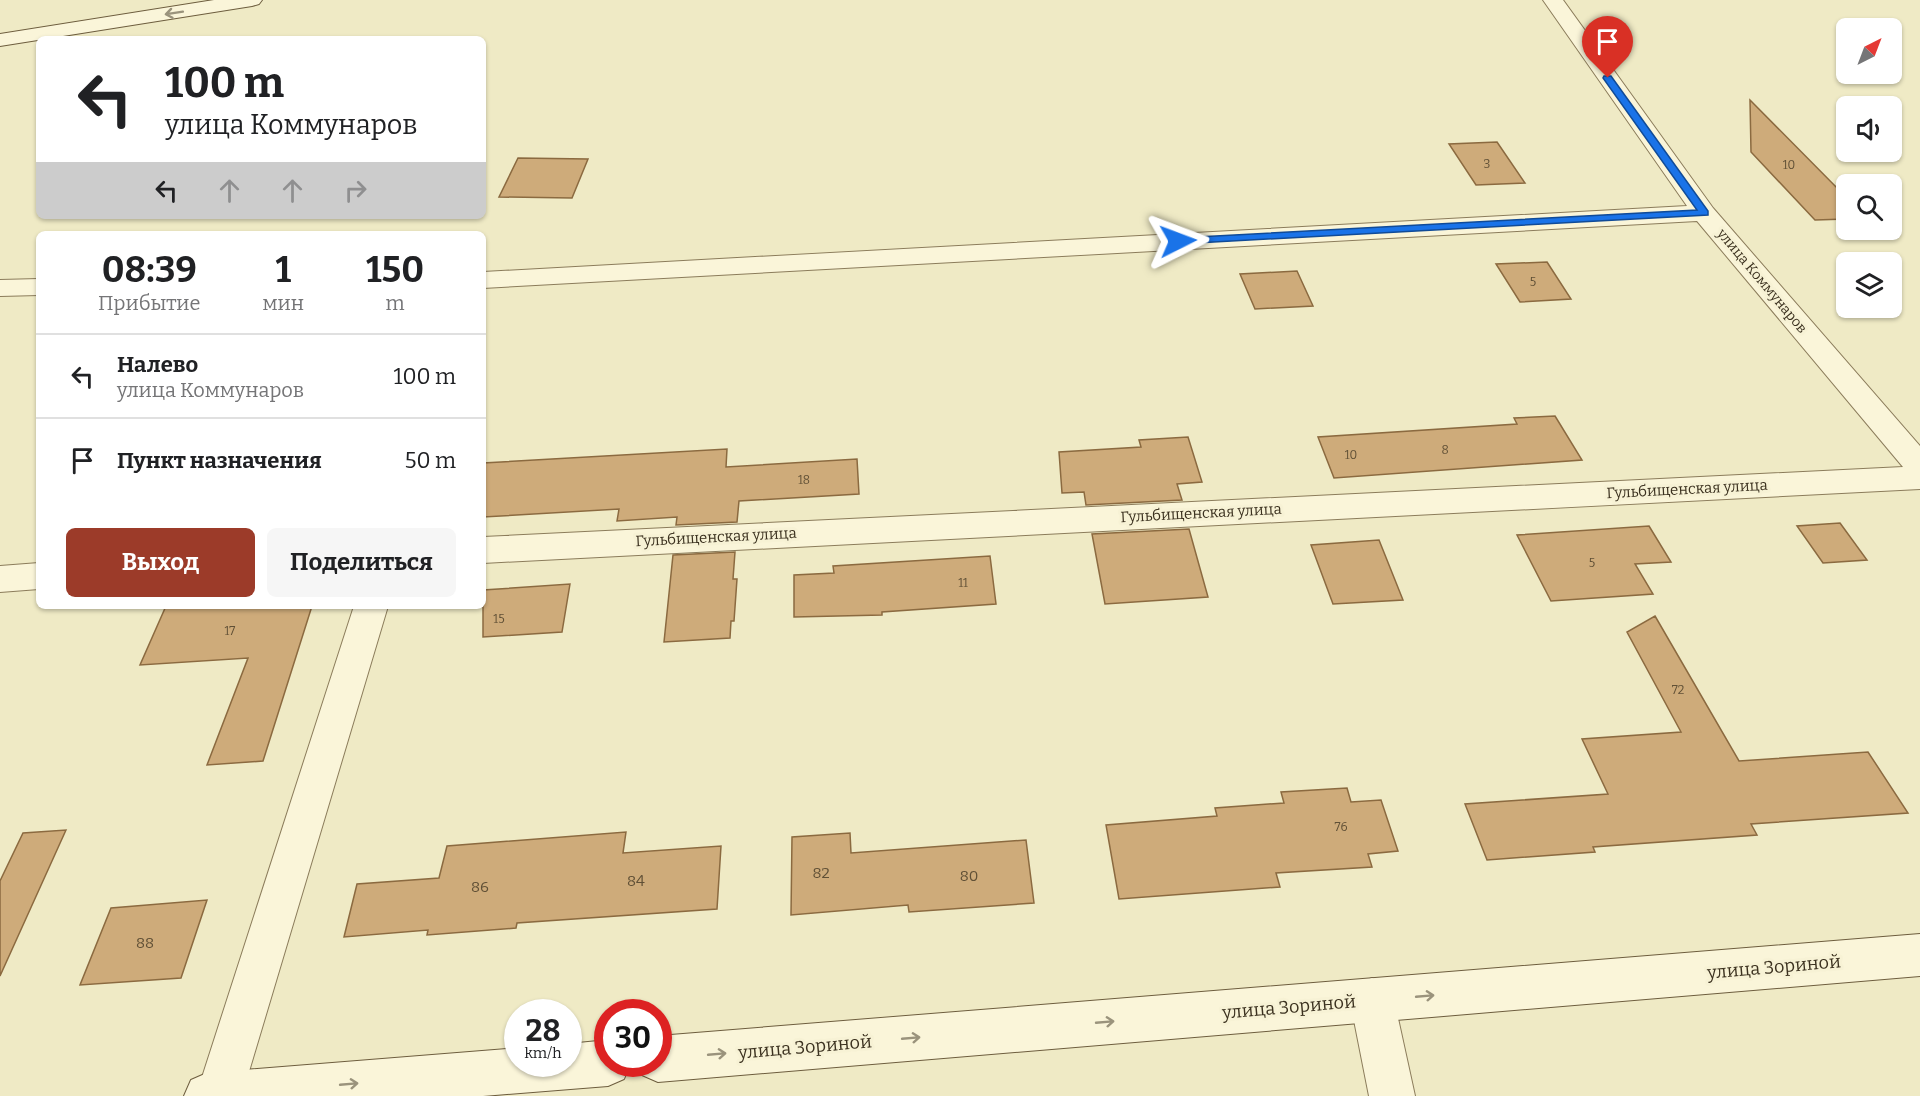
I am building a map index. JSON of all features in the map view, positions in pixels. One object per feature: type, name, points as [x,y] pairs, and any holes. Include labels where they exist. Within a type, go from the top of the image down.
[{"type":"street","points":[[0,40],[252,0]]},
{"type":"street","name":"улица Коммунаров","points":[[1552,0],[1704,213],[1920,467]]},
{"type":"street","points":[[486,287],[1704,213]]},
{"type":"street","points":[[0,288],[36,287]]},
{"type":"street","name":"Гульбищенская улица","points":[[486,550],[1920,478]]},
{"type":"street","points":[[0,579],[36,576]]},
{"type":"street","points":[[370,609],[213,1096],[594,1064]]},
{"type":"street","name":"улица Зориной","points":[[672,1058],[1920,955]]},
{"type":"street","points":[[1372,1000],[1392,1096]]},
{"type":"building","points":[[1750,100],[1836,187],[1836,219],[1815,220],[1751,152]]},
{"type":"building","points":[[1497,142],[1525,183],[1476,185],[1449,144]]},
{"type":"building","points":[[518,158],[588,159],[572,198],[499,197]]},
{"type":"building","points":[[1547,262],[1571,299],[1520,302],[1496,264]]},
{"type":"building","points":[[1297,271],[1313,306],[1255,309],[1240,274]]},
{"type":"building","points":[[1555,416],[1582,460],[1334,478],[1318,437],[1517,424],[1514,418]]},
{"type":"building","points":[[1188,437],[1202,482],[1177,484],[1182,500],[1086,505],[1084,492],[1062,493],[1059,452],[1141,447],[1139,440]]},
{"type":"building","points":[[727,449],[726,467],[857,459],[859,494],[739,501],[737,522],[676,525],[677,517],[617,521],[619,509],[486,517],[486,463]]},
{"type":"building","points":[[1840,523],[1867,560],[1823,563],[1797,526]]},
{"type":"building","points":[[1649,526],[1671,562],[1635,564],[1653,594],[1551,601],[1517,535]]},
{"type":"building","points":[[1189,529],[1208,597],[1105,604],[1092,534]]},
{"type":"building","points":[[1379,540],[1403,600],[1333,604],[1311,545]]},
{"type":"building","points":[[735,552],[733,579],[737,579],[734,621],[731,621],[730,638],[664,642],[673,555]]},
{"type":"building","points":[[990,556],[996,604],[882,612],[882,615],[794,617],[794,575],[834,573],[833,566]]},
{"type":"building","points":[[570,584],[562,632],[483,637],[486,590]]},
{"type":"building","points":[[165,609],[311,609],[263,761],[207,765],[248,658],[140,665]]},
{"type":"building","points":[[1655,616],[1739,761],[1868,752],[1908,813],[1751,824],[1757,835],[1593,847],[1595,852],[1487,860],[1465,804],[1608,794],[1582,739],[1681,732],[1627,632]]},
{"type":"building","points":[[1347,788],[1351,802],[1381,800],[1398,851],[1368,854],[1372,867],[1276,873],[1280,887],[1119,899],[1106,825],[1217,816],[1215,808],[1284,803],[1281,792]]},
{"type":"building","points":[[66,830],[0,976],[0,881],[23,833]]},
{"type":"building","points":[[626,832],[623,853],[721,846],[717,909],[517,923],[516,928],[427,935],[428,930],[344,937],[357,884],[439,878],[447,846]]},
{"type":"building","points":[[850,833],[851,853],[1026,840],[1034,903],[909,912],[908,905],[791,915],[792,837]]},
{"type":"building","points":[[207,900],[181,978],[80,985],[111,908]]},
{"type":"route","points":[[1178,241],[1704,213],[1608,78]]}]
